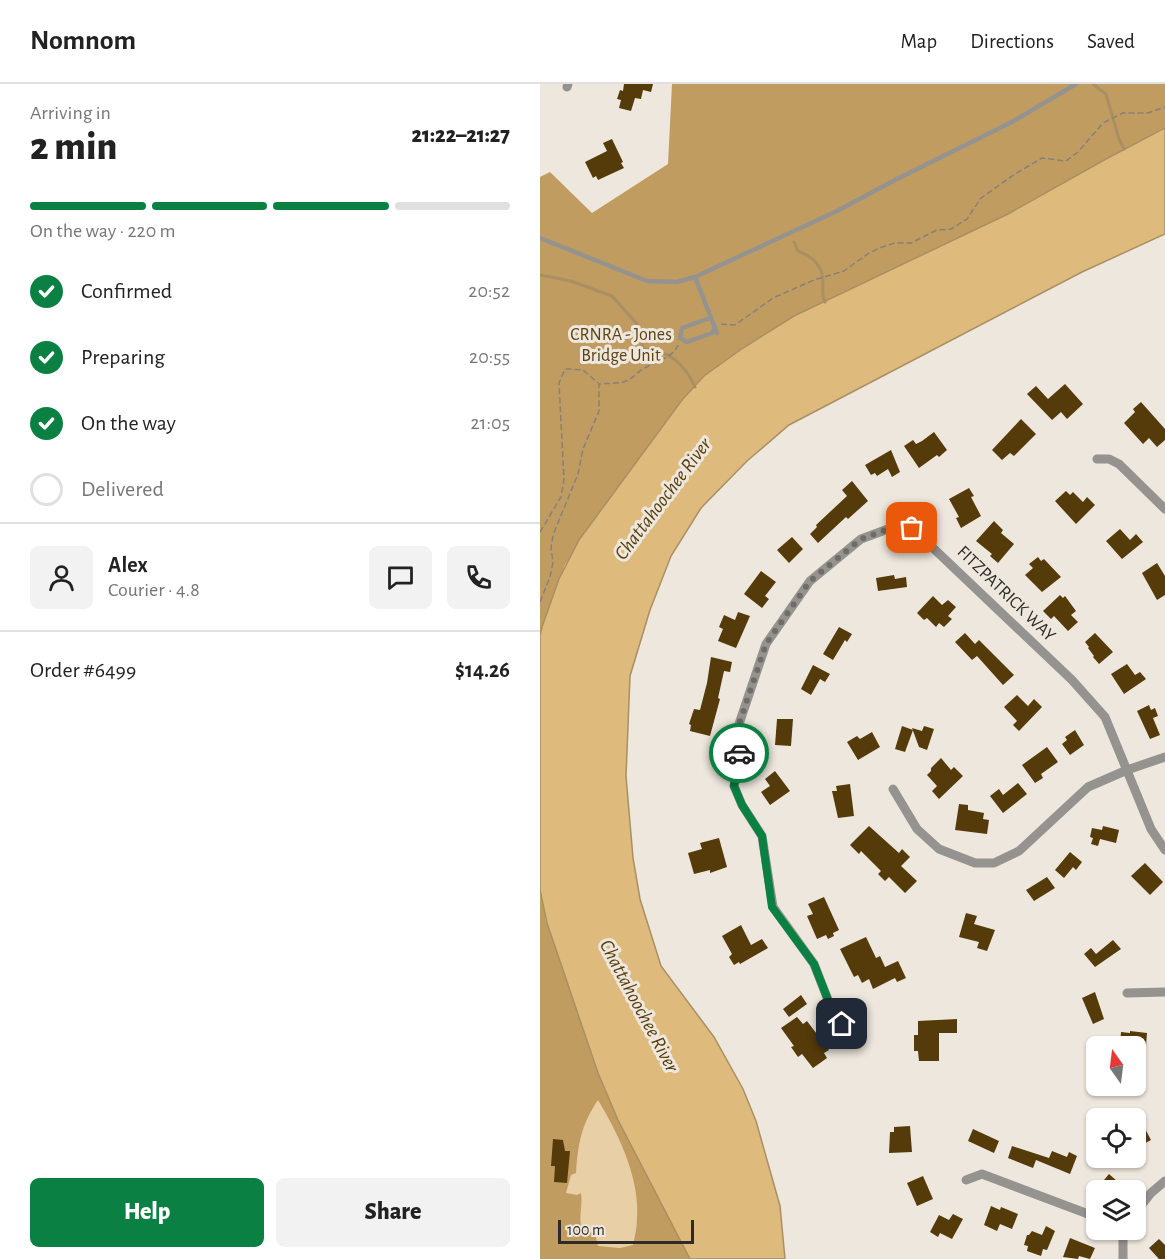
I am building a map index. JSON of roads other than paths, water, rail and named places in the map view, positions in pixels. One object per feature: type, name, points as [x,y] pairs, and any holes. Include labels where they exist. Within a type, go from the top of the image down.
[{"type":"street","points":[[1097,459],[1108,459],[1119,464],[1165,509]]},
{"type":"street","name":"FITZPATRICK WAY","points":[[853,1029],[842,1024],[830,1005],[814,964],[772,907],[762,836],[742,805],[734,786],[740,756],[737,730],[766,644],[810,581],[861,539],[888,529],[912,528],[1072,680],[1106,717],[1151,829],[1165,850]]},
{"type":"street","points":[[893,789],[917,829],[939,849],[975,863],[994,863],[1019,851],[1088,787],[1128,770],[1165,758]]},
{"type":"street","points":[[1127,993],[1165,992]]},
{"type":"street","points":[[966,1180],[982,1174],[1086,1213]]},
{"type":"street","points":[[1146,1199],[1165,1181]]},
{"type":"street","points":[[1122,1259],[1123,1240]]},
{"type":"lane","points":[[540,238],[647,281],[677,282],[695,277],[837,211],[1012,122],[1076,84]]},
{"type":"lane","points":[[695,277],[715,329],[712,333],[687,342],[680,338],[682,328],[710,318]]},
{"type":"water","name":"Chattahoochee River","points":[[1165,128],[1165,234],[1082,272],[789,425],[747,461],[701,508],[671,556],[650,610],[630,676],[626,776],[633,858],[640,899],[661,966],[714,1037],[743,1089],[756,1121],[780,1206],[785,1259],[690,1259],[618,1120],[598,1073],[547,923],[540,890],[540,636],[559,579],[579,540],[682,400],[704,376],[794,316],[1008,214]]},
{"type":"waterway","points":[[1093,84],[1106,94],[1124,149]]},
{"type":"waterway","points":[[794,242],[798,251],[813,259],[819,267],[823,277],[825,302]]},
{"type":"waterway","points":[[540,275],[571,281],[612,296],[638,325],[643,349],[661,352],[675,359],[686,371],[695,387]]},
{"type":"park label","name":"CRNRA - Jones Bridge Unit","points":[[621,345]]}]
